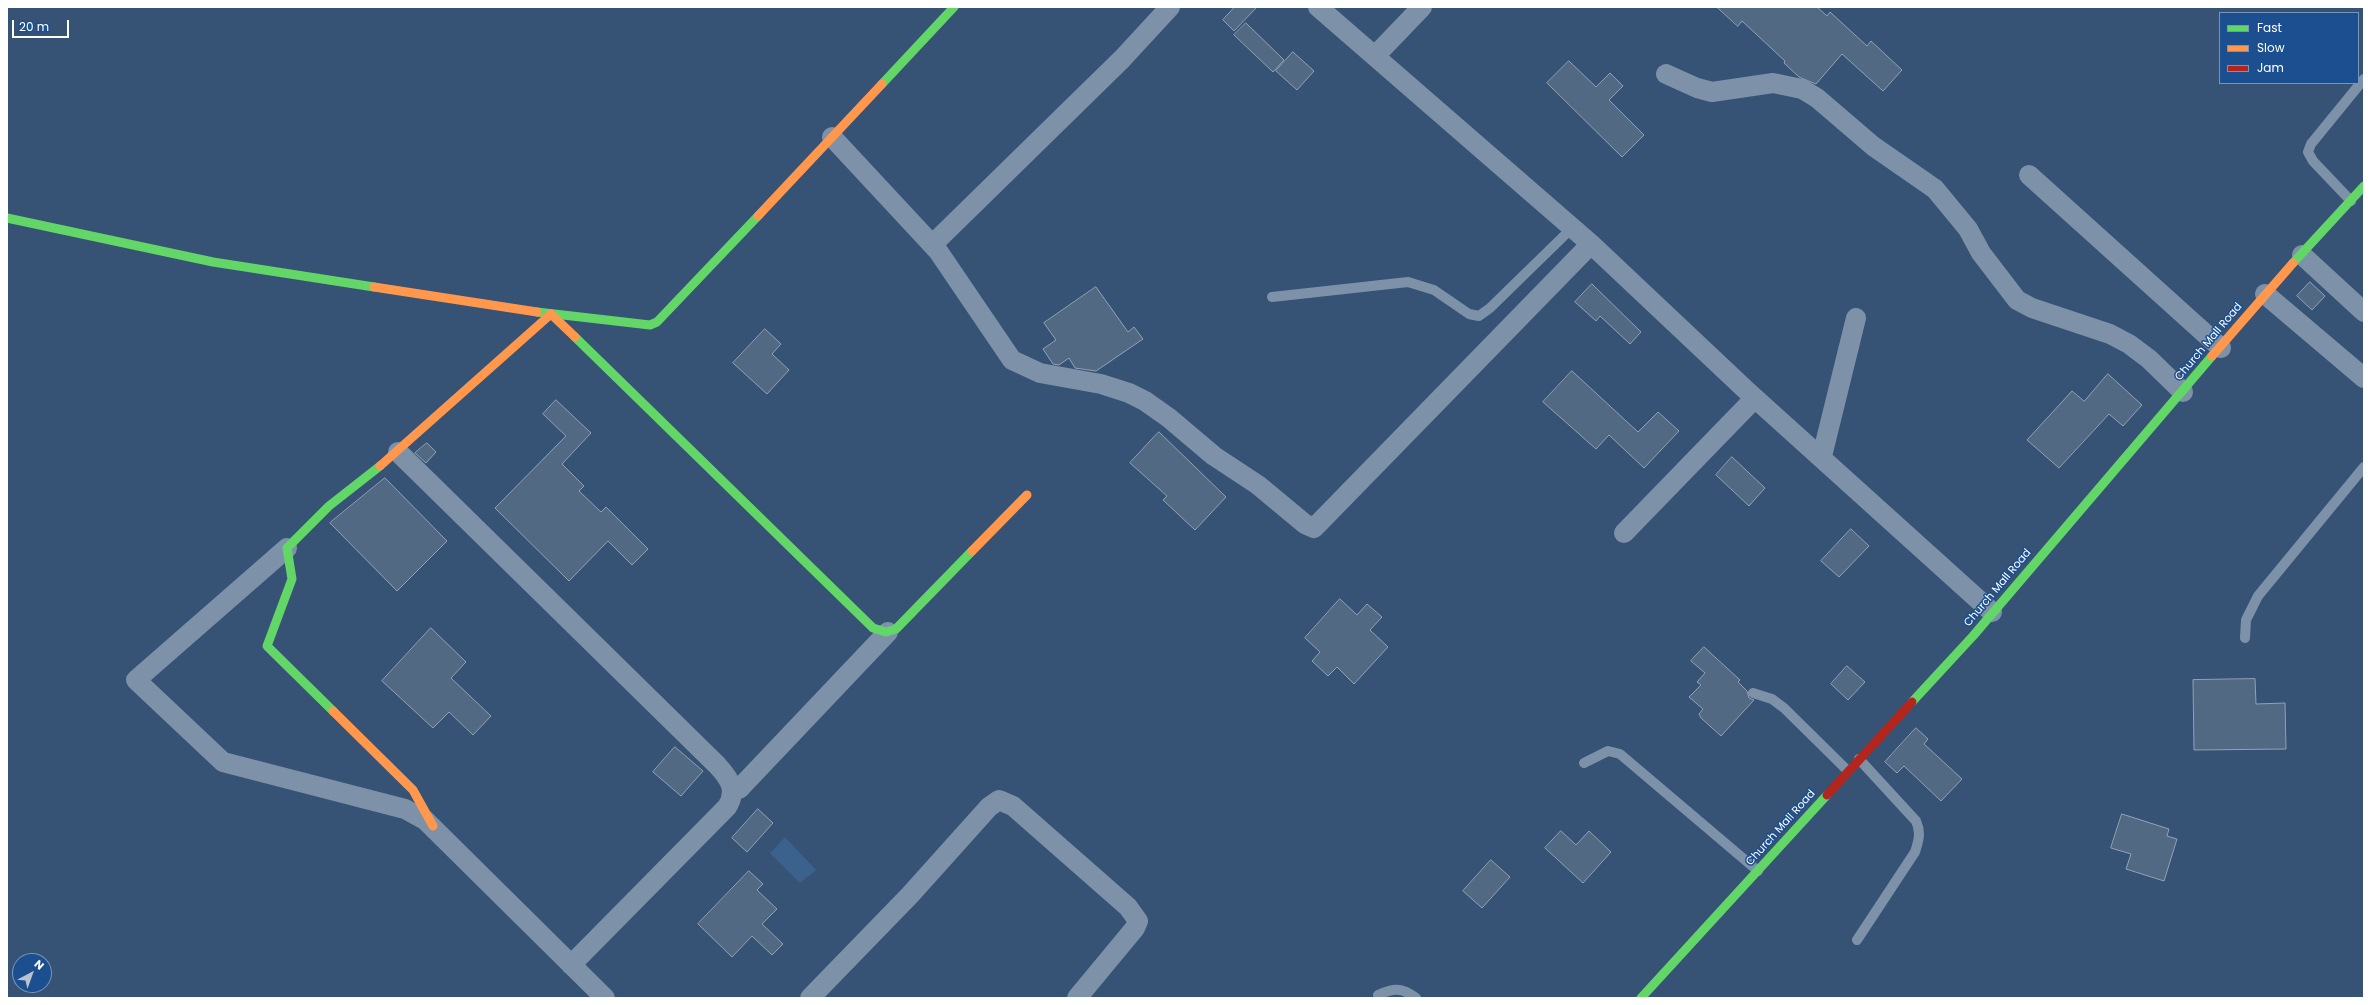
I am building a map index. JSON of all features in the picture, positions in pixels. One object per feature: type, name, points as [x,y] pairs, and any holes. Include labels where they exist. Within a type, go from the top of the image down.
[{"type":"street","points":[[7,218],[213,262],[551,314],[643,326],[657,322],[954,7]]},
{"type":"street","points":[[933,244],[1122,59],[1170,7]]},
{"type":"street","points":[[1318,7],[1591,244],[1755,398],[1822,456],[1992,612]]},
{"type":"street","points":[[1375,56],[1422,7]]},
{"type":"street","points":[[1666,74],[1697,88],[1712,92],[1773,83],[1789,85],[1807,92],[1873,146],[1935,189],[1968,229],[1981,253],[2017,300],[2032,308],[2110,334],[2129,344],[2149,359],[2183,392]]},
{"type":"street","points":[[832,137],[933,244],[960,280],[1012,360],[1040,373],[1101,384],[1129,393],[1144,401],[1169,418],[1214,456],[1258,485],[1305,524],[1314,528],[1591,244]]},
{"type":"street","points":[[2029,175],[2221,348]]},
{"type":"street","name":"Church Mall Road","points":[[1641,998],[1973,636],[1992,612],[2221,348],[2265,294],[2364,186]]},
{"type":"street","points":[[2302,255],[2364,312]]},
{"type":"street","points":[[2265,294],[2364,378]]},
{"type":"street","points":[[551,314],[398,452],[329,506],[287,548],[136,680],[223,762],[405,809],[433,826],[605,998]]},
{"type":"street","points":[[551,314],[873,628],[881,632],[888,632]]},
{"type":"street","points":[[1822,456],[1856,318]]},
{"type":"street","points":[[1624,533],[1755,398]]},
{"type":"street","points":[[398,452],[717,765],[732,786],[733,794],[727,807],[571,965]]},
{"type":"street","points":[[739,789],[888,632],[899,626],[1027,495]]},
{"type":"street","points":[[287,548],[292,578],[267,646],[413,790],[433,826]]},
{"type":"street","points":[[810,998],[910,895],[988,807],[999,800],[1012,806],[1036,826],[1128,907],[1138,921],[1135,928],[1077,998]]},
{"type":"lane","points":[[2351,201],[2313,161],[2308,152],[2311,144],[2364,79]]},
{"type":"lane","points":[[1272,297],[1408,282],[1434,290],[1469,314],[1479,316],[1490,308],[1572,228]]},
{"type":"lane","points":[[2245,638],[2246,620],[2258,596],[2364,467]]},
{"type":"lane","points":[[1753,693],[1772,699],[1784,708],[1848,771]]},
{"type":"lane","points":[[1584,763],[1608,751],[1620,754],[1758,871]]},
{"type":"lane","points":[[1856,940],[1915,852],[1920,838],[1919,828],[1916,821],[1859,759]]},
{"type":"lane","points":[[1378,995],[1394,988],[1402,989],[1416,998]]},
{"type":"water","points":[[785,837],[816,870],[800,883],[770,853]]},
{"type":"building","points":[[1235,7],[1257,7],[1234,31],[1223,20]]},
{"type":"building","points":[[1717,7],[1817,7],[1827,16],[1830,12],[1867,46],[1871,41],[1902,70],[1883,91],[1842,54],[1816,84],[1799,77],[1784,63],[1785,61],[1742,21],[1738,26]]},
{"type":"building","points":[[1246,23],[1284,60],[1273,72],[1234,35]]},
{"type":"building","points":[[1293,52],[1314,71],[1297,90],[1276,71]]},
{"type":"building","points":[[1569,61],[1596,87],[1610,73],[1623,86],[1609,100],[1644,135],[1622,157],[1547,83]]},
{"type":"building","points":[[2310,282],[2325,296],[2312,310],[2297,296]]},
{"type":"building","points":[[1592,284],[1641,332],[1630,344],[1600,316],[1596,321],[1575,302]]},
{"type":"building","points":[[1096,287],[1128,332],[1134,327],[1143,339],[1096,371],[1075,368],[1069,358],[1059,365],[1053,364],[1043,349],[1056,340],[1044,323]]},
{"type":"building","points":[[765,329],[781,344],[772,354],[789,370],[767,394],[733,363]]},
{"type":"building","points":[[1572,371],[1638,432],[1658,412],[1679,431],[1644,468],[1609,435],[1596,449],[1543,402]]},
{"type":"building","points":[[2108,374],[2142,405],[2123,426],[2109,414],[2059,468],[2027,440],[2072,391],[2084,401]]},
{"type":"building","points":[[556,400],[591,433],[562,464],[584,486],[579,491],[601,512],[606,507],[648,549],[632,565],[608,541],[569,581],[495,508],[566,436],[543,414]]},
{"type":"building","points":[[1159,432],[1226,497],[1195,530],[1163,500],[1167,496],[1130,463]]},
{"type":"building","points":[[427,443],[436,452],[426,463],[415,453]]},
{"type":"building","points":[[1732,457],[1765,488],[1749,506],[1716,475]]},
{"type":"building","points":[[385,478],[447,541],[397,591],[330,523]]},
{"type":"building","points":[[1851,529],[1869,546],[1839,577],[1821,561]]},
{"type":"building","points":[[1340,599],[1357,615],[1367,604],[1382,617],[1370,630],[1388,647],[1354,684],[1337,667],[1328,676],[1312,661],[1320,652],[1305,638]]},
{"type":"building","points":[[431,628],[466,662],[451,678],[491,716],[473,735],[449,712],[433,728],[382,681]]},
{"type":"building","points":[[1704,647],[1740,680],[1738,682],[1747,691],[1749,698],[1754,700],[1721,736],[1701,718],[1699,714],[1703,709],[1689,697],[1701,685],[1697,682],[1705,673],[1691,661]]},
{"type":"building","points":[[1847,666],[1865,682],[1848,700],[1831,684]]},
{"type":"building","points":[[2255,679],[2256,704],[2285,703],[2286,749],[2194,750],[2193,680]]},
{"type":"building","points":[[1916,728],[1928,739],[1924,744],[1962,779],[1941,801],[1904,766],[1897,773],[1885,762]]},
{"type":"building","points":[[675,747],[703,771],[681,796],[653,772]]},
{"type":"building","points":[[758,809],[773,823],[747,852],[732,838]]},
{"type":"building","points":[[2122,814],[2169,829],[2167,836],[2177,839],[2164,881],[2126,869],[2131,854],[2111,848]]},
{"type":"building","points":[[1561,831],[1576,845],[1589,831],[1611,852],[1583,883],[1545,848]]},
{"type":"building","points":[[1491,860],[1510,877],[1482,908],[1463,891]]},
{"type":"building","points":[[749,871],[763,884],[757,890],[777,909],[762,924],[783,944],[772,955],[752,936],[732,957],[698,924]]},
{"type":"traffic: fast","points":[[882,84],[954,7]]},
{"type":"traffic: fast","points":[[2293,263],[2364,186]]},
{"type":"traffic: fast","points":[[537,312],[650,325],[657,322],[758,216]]},
{"type":"traffic: fast","points":[[7,218],[213,262],[374,287]]},
{"type":"traffic: fast","points":[[575,337],[873,628],[886,632],[896,629],[972,551]]},
{"type":"traffic: fast","points":[[1912,702],[1973,636],[2212,356]]},
{"type":"traffic: fast","points":[[333,711],[267,646],[292,579],[287,548],[329,506],[380,466]]},
{"type":"traffic: fast","points":[[1641,998],[1827,795]]},
{"type":"traffic: slow","points":[[758,216],[882,84]]},
{"type":"traffic: slow","points":[[2212,356],[2293,263]]},
{"type":"traffic: slow","points":[[374,287],[537,312]]},
{"type":"traffic: slow","points":[[380,466],[551,314],[575,337]]},
{"type":"traffic: slow","points":[[972,551],[1027,495]]},
{"type":"traffic: slow","points":[[333,711],[413,790],[433,826]]},
{"type":"traffic: jam","points":[[1827,795],[1912,702]]}]
